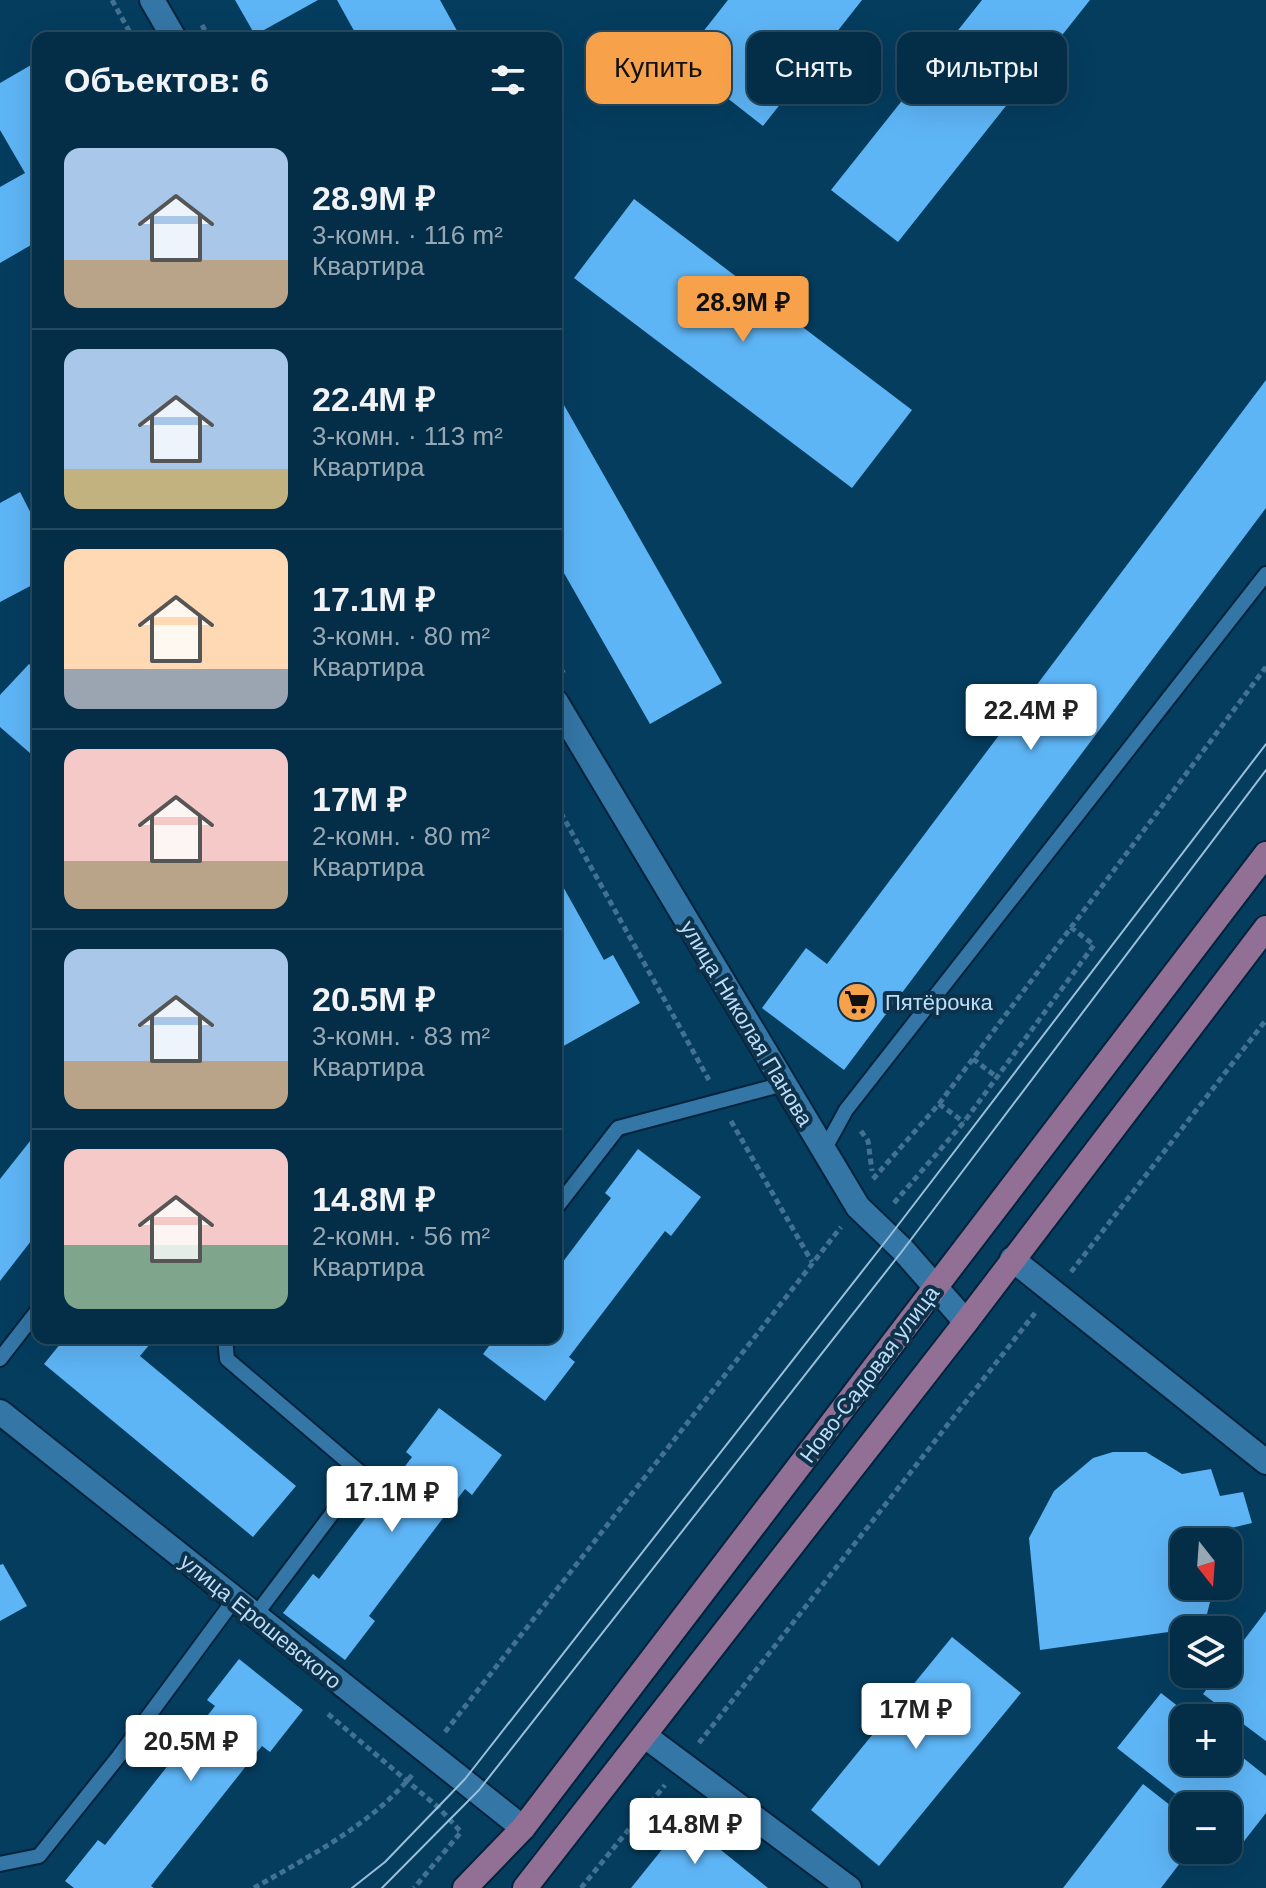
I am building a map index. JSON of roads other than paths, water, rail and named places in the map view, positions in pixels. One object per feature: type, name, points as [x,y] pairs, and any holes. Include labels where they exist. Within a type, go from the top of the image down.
[{"type":"main road","name":"Ново-Садовая улица","points":[[465,1888],[523,1828],[1266,854]]},
{"type":"main road","name":"Ново-Садовая улица","points":[[525,1888],[966,1322],[1266,928]]},
{"type":"street","points":[[152,0],[171,32]]},
{"type":"street","name":"улица Николая Панова","points":[[562,712],[858,1207],[966,1322]]},
{"type":"street","points":[[1012,1259],[1266,1462]]},
{"type":"street","name":"улица Ерошевского","points":[[0,1412],[523,1828]]},
{"type":"street","points":[[645,1736],[849,1888]]},
{"type":"lane","points":[[823,1153],[846,1110],[1266,574]]},
{"type":"lane","points":[[562,1200],[618,1128],[784,1084]]},
{"type":"lane","points":[[0,1359],[32,1318]]},
{"type":"lane","points":[[226,1344],[227,1359],[362,1474],[254,1617]]},
{"type":"lane","points":[[0,1864],[39,1856],[119,1756],[234,1600]]},
{"type":"tram line","points":[[352,1888],[385,1862],[465,1779],[889,1237],[1266,744]]},
{"type":"tram line","points":[[382,1888],[479,1790],[903,1250],[1266,770]]},
{"type":"place","name":"Пятёрочка","points":[[857,1002]]}]
